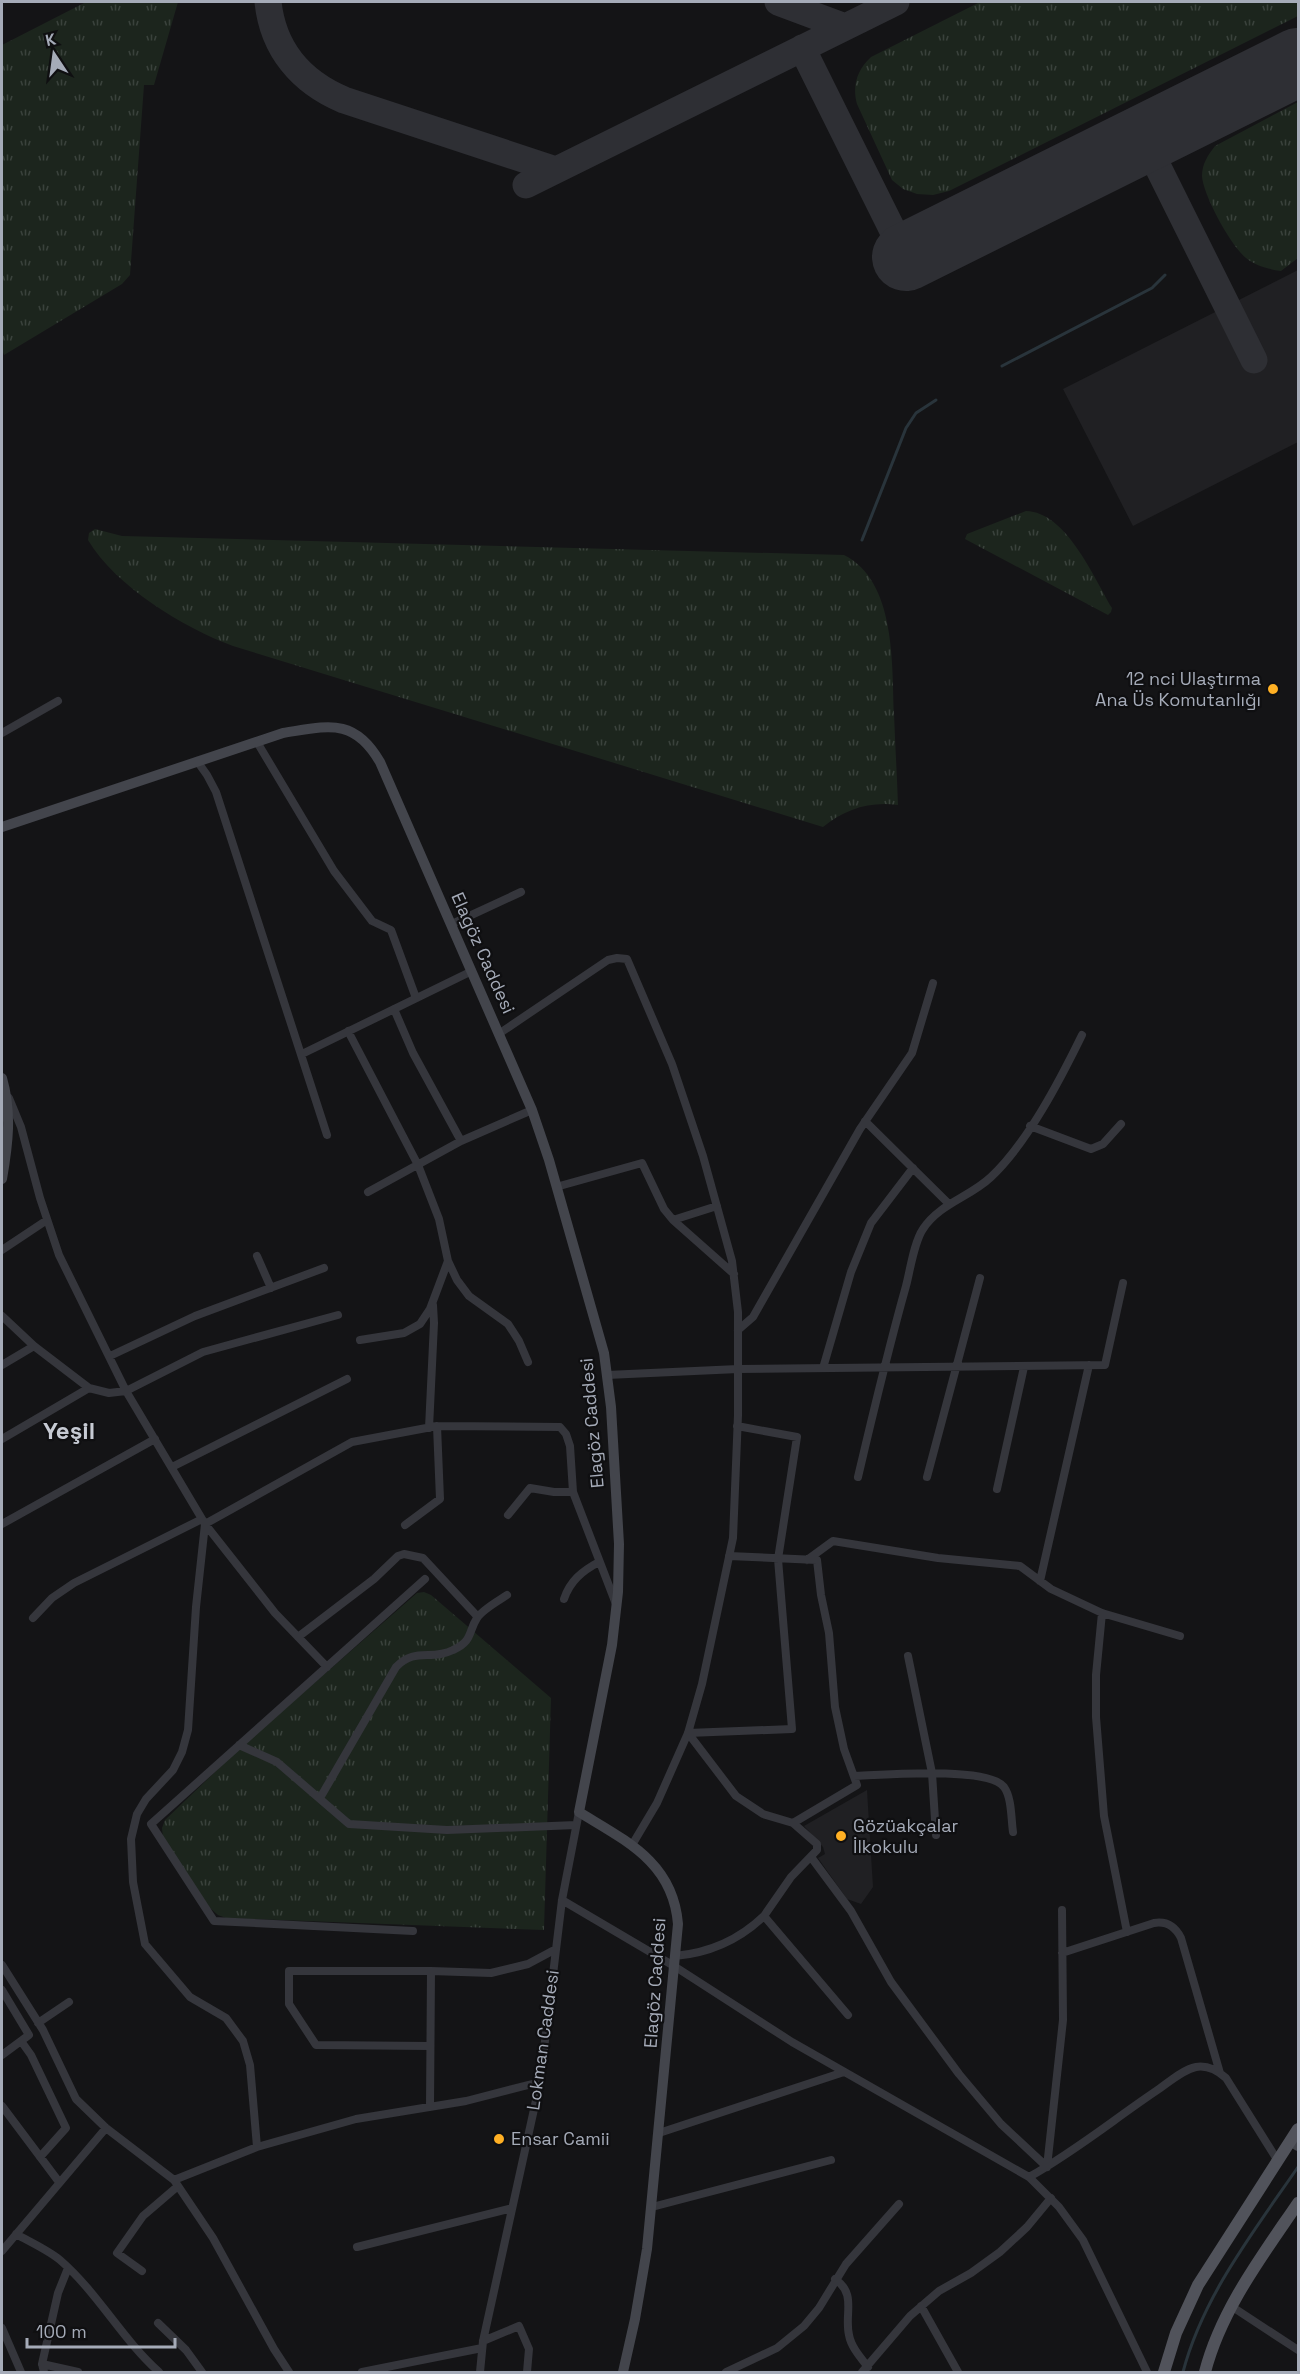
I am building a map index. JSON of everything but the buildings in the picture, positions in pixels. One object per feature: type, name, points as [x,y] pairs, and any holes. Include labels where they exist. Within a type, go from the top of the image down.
[{"type":"main road","points":[[1164,2373],[1176,2333],[1198,2285],[1278,2161],[1294,2144],[1299,2129]]},
{"type":"main road","points":[[1204,2373],[1218,2332],[1231,2306],[1269,2245],[1299,2203]]},
{"type":"street","points":[[2,733],[58,701]]},
{"type":"street","name":"Elagöz Caddesi","points":[[2,827],[283,733],[331,726],[348,729],[363,738],[383,768],[532,1110],[604,1353],[619,1544],[617,1605],[612,1645],[579,1812],[632,1845],[656,1866],[671,1892],[678,1924],[643,2280],[623,2373]]},
{"type":"street","points":[[257,742],[334,871],[372,921],[391,930],[416,998]]},
{"type":"street","points":[[197,761],[216,792],[327,1135]]},
{"type":"street","points":[[452,924],[521,892]]},
{"type":"street","points":[[500,1033],[608,960],[627,959],[672,1064],[703,1156],[735,1274],[738,1330],[737,1426],[734,1518],[729,1556],[702,1684],[688,1733],[661,1795],[632,1845]]},
{"type":"street","points":[[302,1054],[472,971]]},
{"type":"street","points":[[738,1330],[753,1317],[866,1121],[912,1053],[933,983]]},
{"type":"street","points":[[394,1009],[413,1053],[461,1141]]},
{"type":"street","points":[[348,1031],[418,1166],[439,1219],[448,1261],[457,1280],[469,1296],[508,1324],[528,1362]]},
{"type":"street","points":[[858,1477],[883,1368],[922,1231],[950,1204],[991,1177],[1030,1126],[1057,1084],[1082,1035]]},
{"type":"street","points":[[2,1179],[10,1126],[3,1084]]},
{"type":"street","points":[[3,1084],[21,1127],[59,1255],[126,1391],[204,1521],[275,1613],[327,1667]]},
{"type":"street","points":[[368,1192],[461,1141],[532,1110]]},
{"type":"street","points":[[866,1121],[950,1204]]},
{"type":"street","points":[[1030,1126],[1091,1149],[1103,1144],[1121,1124]]},
{"type":"street","points":[[556,1187],[642,1163],[664,1209],[673,1220],[735,1274]]},
{"type":"street","points":[[823,1368],[851,1272],[871,1223],[913,1168]]},
{"type":"street","points":[[673,1220],[717,1206]]},
{"type":"street","points":[[2,1250],[47,1220]]},
{"type":"street","points":[[257,1256],[271,1288]]},
{"type":"street","points":[[360,1340],[410,1331],[423,1319],[448,1261]]},
{"type":"street","points":[[110,1356],[195,1316],[324,1268]]},
{"type":"street","points":[[927,1477],[980,1278]]},
{"type":"street","points":[[607,1375],[738,1369],[1105,1365],[1123,1283]]},
{"type":"street","points":[[405,1525],[440,1499],[433,1427],[434,1323],[432,1301]]},
{"type":"street","points":[[2,1316],[34,1347],[89,1388],[102,1392],[126,1391],[203,1352],[338,1315]]},
{"type":"street","points":[[2,1365],[34,1347]]},
{"type":"street","points":[[1040,1581],[1089,1365]]},
{"type":"street","points":[[997,1489],[1023,1366]]},
{"type":"street","points":[[172,1467],[347,1379]]},
{"type":"street","points":[[2,1439],[89,1388]]},
{"type":"street","points":[[688,1733],[792,1729],[778,1559],[797,1437],[737,1426]]},
{"type":"street","points":[[33,1618],[52,1598],[69,1587],[204,1521],[352,1442],[433,1427],[560,1427],[566,1434],[570,1446],[573,1492],[617,1605]]},
{"type":"street","points":[[2,1524],[155,1439]]},
{"type":"street","points":[[508,1515],[530,1488],[573,1492]]},
{"type":"street","points":[[204,1521],[188,1730],[182,1752],[173,1770],[146,1799],[136,1814],[131,1839],[133,1882],[144,1944],[190,1997],[226,2018],[243,2041],[250,2065],[257,2147]]},
{"type":"street","points":[[807,1560],[833,1541],[938,1558],[1020,1566],[1051,1589],[1102,1613],[1180,1636]]},
{"type":"street","points":[[298,1637],[374,1579],[398,1556],[404,1554],[423,1558],[477,1616]]},
{"type":"street","points":[[729,1556],[817,1560],[829,1634],[831,1684],[835,1707],[844,1749],[857,1785],[793,1823]]},
{"type":"street","points":[[564,1599],[577,1576],[599,1562]]},
{"type":"street","points":[[413,1931],[214,1921],[151,1824],[425,1579]]},
{"type":"street","points":[[320,1798],[396,1667],[411,1656],[437,1655],[459,1647],[470,1636],[477,1616],[507,1595]]},
{"type":"street","points":[[1102,1613],[1096,1676],[1096,1717],[1103,1806],[1127,1932]]},
{"type":"street","points":[[908,1656],[932,1773],[936,1835]]},
{"type":"street","points":[[675,1961],[727,1943],[747,1931],[764,1916],[791,1877],[817,1850],[817,1844],[793,1823],[763,1814],[736,1796],[688,1733]]},
{"type":"street","points":[[239,1745],[277,1762],[349,1824],[447,1830],[576,1825]]},
{"type":"street","points":[[854,1776],[932,1773],[992,1778],[999,1782],[1008,1796],[1013,1832]]},
{"type":"street","name":"Lokman Caddesi","points":[[480,2373],[483,2344],[540,2082],[562,1900],[579,1812]]},
{"type":"street","points":[[811,1857],[851,1911],[891,1982],[965,2082],[1001,2124],[1047,2167]]},
{"type":"street","points":[[562,1900],[675,1961],[844,2072],[1029,2177],[1067,2216],[1083,2240],[1147,2373]]},
{"type":"street","points":[[1047,2167],[1063,2020],[1062,1910]]},
{"type":"street","points":[[764,1916],[848,2015]]},
{"type":"street","points":[[1062,1953],[1158,1923],[1171,1926],[1178,1933],[1220,2073]]},
{"type":"street","points":[[430,2046],[316,2045],[289,2004],[289,1971],[431,1971],[491,1974],[528,1964],[556,1949]]},
{"type":"street","points":[[2,1965],[39,2023],[76,2099],[106,2128],[176,2183],[213,2238],[274,2349],[290,2373]]},
{"type":"street","points":[[430,2107],[431,1971]]},
{"type":"street","points":[[2,1990],[29,2035],[2,2055]]},
{"type":"street","points":[[39,2023],[69,2002]]},
{"type":"street","points":[[21,2041],[31,2055],[66,2128],[40,2157]]},
{"type":"street","points":[[1029,2177],[1190,2069],[1205,2067],[1220,2073],[1230,2083],[1278,2161]]},
{"type":"street","points":[[659,2133],[844,2072]]},
{"type":"street","points":[[142,2271],[117,2253],[143,2216],[176,2183],[257,2147],[356,2119],[466,2101],[540,2082]]},
{"type":"street","points":[[2,2106],[59,2182]]},
{"type":"street","points":[[2,2252],[106,2128]]},
{"type":"street","points":[[652,2206],[831,2160]]},
{"type":"street","points":[[835,2279],[844,2287],[849,2299],[848,2327],[851,2342],[865,2370],[897,2329],[921,2306],[939,2291],[971,2273],[1000,2252],[1027,2227],[1051,2198]]},
{"type":"street","points":[[726,2373],[765,2354],[796,2333],[819,2308],[835,2279],[854,2253],[899,2204]]},
{"type":"street","points":[[357,2247],[512,2208]]},
{"type":"street","points":[[16,2234],[58,2259],[82,2281],[159,2373]]},
{"type":"street","points":[[68,2268],[58,2293],[43,2368],[78,2373]]},
{"type":"street","points":[[921,2306],[958,2373]]},
{"type":"street","points":[[1231,2306],[1299,2349]]},
{"type":"street","points":[[158,2323],[186,2350],[202,2373]]},
{"type":"street","points":[[362,2373],[483,2344],[519,2326],[528,2345],[527,2373]]},
{"type":"street","points":[[2,2328],[21,2373]]},
{"type":"shaded area","points":[[1298,270],[1298,442],[1133,526],[1063,389]]},
{"type":"shaded area","name":"Gözüakçalar İlkokulu","points":[[867,1790],[873,1887],[861,1904],[847,1899],[818,1858],[825,1854],[823,1847],[804,1826]]},
{"type":"green space","points":[[86,2],[178,2],[154,85],[144,85],[130,275],[122,284],[4,355],[2,350],[2,45]]},
{"type":"green space","points":[[980,2],[1298,2],[1298,16],[949,191],[933,195],[917,194],[903,189],[892,180],[857,104],[855,91],[859,73],[871,57]]},
{"type":"green space","points":[[1298,102],[1298,258],[1281,271],[1258,265],[1240,252],[1212,207],[1202,172],[1215,146]]},
{"type":"green space","points":[[1026,511],[1040,514],[1054,522],[1066,534],[1087,564],[1112,608],[1108,615],[965,539],[967,534]]},
{"type":"green space","points":[[95,529],[122,536],[844,555],[861,567],[873,584],[882,603],[888,625],[893,671],[898,805],[868,805],[840,815],[823,827],[233,646],[173,617],[133,589],[100,557],[88,540],[89,533]]},
{"type":"green space","points":[[424,1592],[431,1595],[551,1698],[544,1930],[226,1918],[218,1915],[210,1908],[163,1838],[162,1828],[165,1820],[237,1751],[417,1593]]},
{"type":"waterway","points":[[1002,366],[1152,288],[1165,275]]},
{"type":"waterway","points":[[862,540],[906,428],[916,413],[936,400]]},
{"type":"waterway","points":[[1183,2372],[1203,2317],[1231,2265],[1298,2167]]},
{"type":"taxiway","points":[[268,2],[276,35],[283,49],[302,73],[329,93],[344,100],[556,170]]},
{"type":"taxiway","points":[[778,2],[845,27]]},
{"type":"taxiway","points":[[526,185],[896,2]]},
{"type":"taxiway","points":[[802,48],[906,257]]},
{"type":"taxiway","points":[[1144,139],[1254,360]]},
{"type":"runway","points":[[906,257],[1298,62]]},
{"type":"place","name":"12 nci Ulaştırma Ana Üs Komutanlığı","points":[[1273,689]]},
{"type":"place","name":"Gözüakçalar İlkokulu","points":[[841,1836]]},
{"type":"place","name":"Ensar Camii","points":[[499,2139]]},
{"type":"district","name":"Yeşil","points":[[69,1431]]}]
